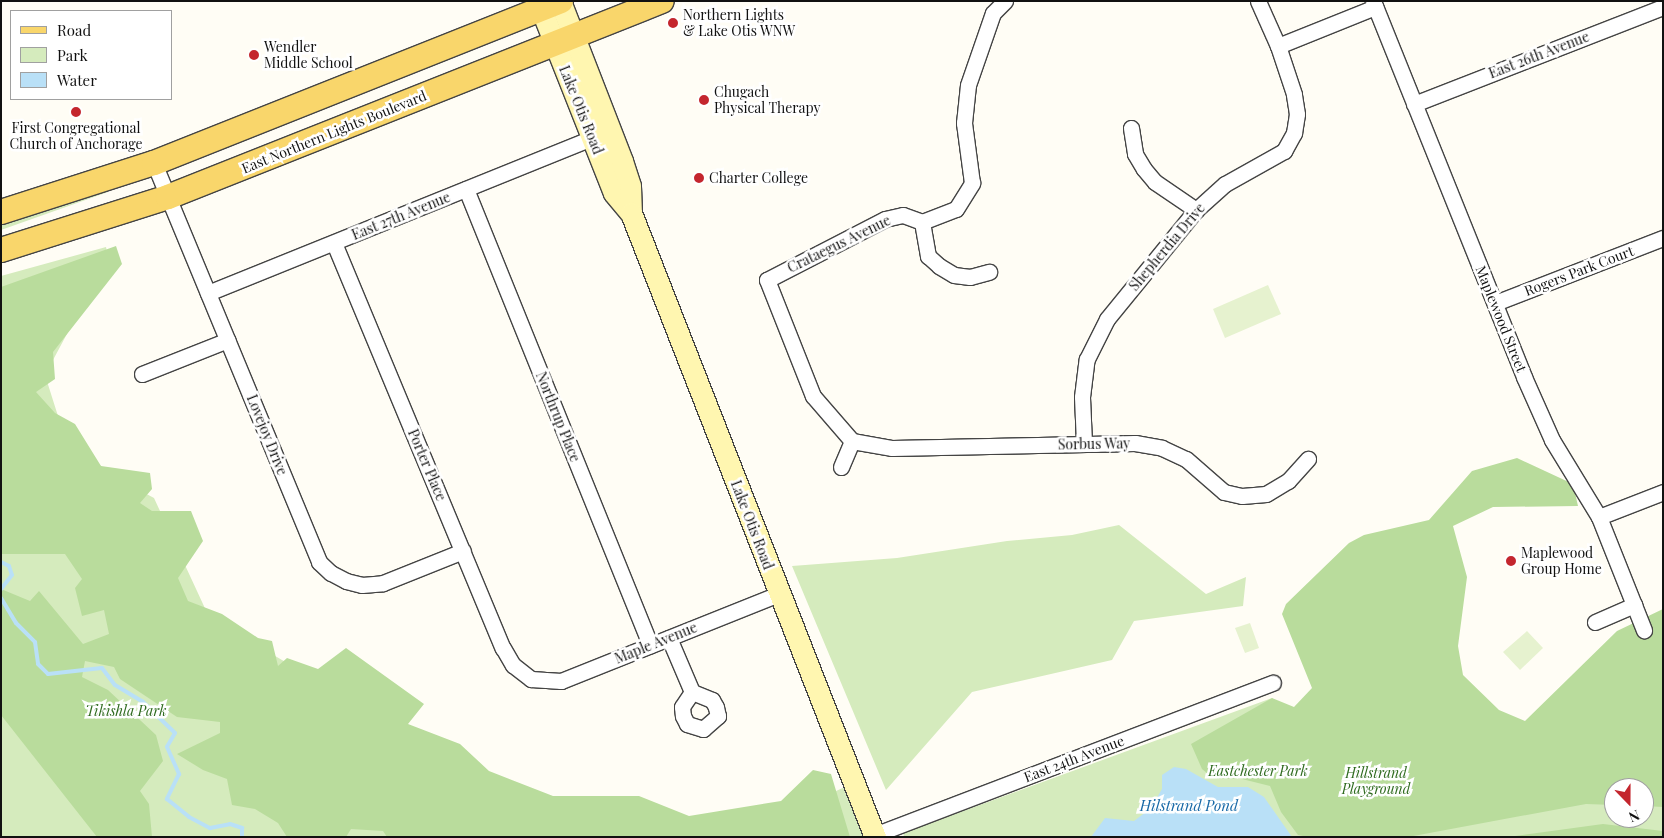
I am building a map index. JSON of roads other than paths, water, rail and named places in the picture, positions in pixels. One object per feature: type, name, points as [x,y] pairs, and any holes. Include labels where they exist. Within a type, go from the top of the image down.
[{"type":"main road","name":"East Northern Lights Boulevard","points":[[1,250],[168,197],[662,1]]},
{"type":"main road","name":"Lake Otis Road","points":[[552,3],[592,138],[614,193],[631,214],[874,836]]},
{"type":"main road","points":[[1,212],[154,163],[552,3]]},
{"type":"main road","name":"Lake Otis Road","points":[[564,40],[624,170],[630,186],[631,214]]},
{"type":"street","points":[[989,272],[970,276],[954,275],[939,266],[928,256],[922,222],[956,209],[972,183],[964,124],[968,85],[993,13],[1005,1]]},
{"type":"street","name":"Shepherdia Drive","points":[[1084,443],[1082,397],[1087,359],[1107,320],[1196,210],[1225,184],[1284,151],[1294,133],[1297,114],[1294,94],[1278,46],[1258,1]]},
{"type":"street","points":[[1278,46],[1374,4]]},
{"type":"street","name":"Maplewood Street","points":[[1374,4],[1552,440],[1599,517],[1644,630]]},
{"type":"street","name":"East 26th Avenue","points":[[1414,104],[1663,7]]},
{"type":"street","points":[[1131,128],[1135,154],[1144,169],[1155,182],[1196,210]]},
{"type":"street","name":"East 27th Avenue","points":[[208,293],[592,138]]},
{"type":"street","name":"Lovejoy Drive","points":[[154,163],[320,562],[331,573],[362,585],[383,583],[462,551]]},
{"type":"street","name":"Northrup Place","points":[[466,189],[650,645]]},
{"type":"street","name":"Crataegus Avenue","points":[[852,441],[813,396],[767,280],[885,219],[904,214],[922,222]]},
{"type":"street","name":"Rogers Park Court","points":[[1495,303],[1663,238]]},
{"type":"street","name":"Porter Place","points":[[334,243],[503,648],[513,665],[531,679]]},
{"type":"street","points":[[142,374],[228,340]]},
{"type":"street","points":[[841,467],[852,441]]},
{"type":"street","name":"Sorbus Way","points":[[852,441],[892,448],[1135,443],[1162,448],[1186,459],[1224,492],[1242,496],[1266,494],[1288,481],[1308,459]]},
{"type":"street","points":[[1599,517],[1663,492]]},
{"type":"street","name":"Maple Avenue","points":[[531,679],[560,681],[779,594]]},
{"type":"street","points":[[1595,622],[1634,605]]},
{"type":"street","points":[[669,638],[692,692]]},
{"type":"street","name":"East 24th Avenue","points":[[874,836],[1273,683]]},
{"type":"water","name":"Hilstrand Pond","points":[[1174,767],[1186,769],[1218,787],[1248,787],[1264,797],[1292,837],[1091,837],[1105,818],[1134,821],[1151,808],[1162,789],[1162,775]]},
{"type":"waterway","points":[[1,562],[9,566],[12,575],[1,589]]},
{"type":"waterway","points":[[1,598],[16,623],[35,642],[38,664],[48,674],[102,668],[115,685],[142,701],[175,733],[167,747],[179,774],[167,799],[189,817],[210,828],[230,824],[242,828],[242,837]]},
{"type":"place","name":"Northern Lights & Lake Otis WNW","points":[[673,23]]},
{"type":"place","name":"Wendler Middle School","points":[[254,55]]},
{"type":"place","name":"Chugach Physical Therapy","points":[[704,100]]},
{"type":"place","name":"First Congregational Church of Anchorage","points":[[76,112]]},
{"type":"place","name":"Charter College","points":[[699,178]]},
{"type":"place","name":"Maplewood Group Home","points":[[1511,561]]},
{"type":"park label","name":"Tikishla Park","points":[[126,711]]},
{"type":"park label","name":"Eastchester Park","points":[[1258,771]]},
{"type":"park label","name":"Hillstrand Playground","points":[[1376,782]]}]
